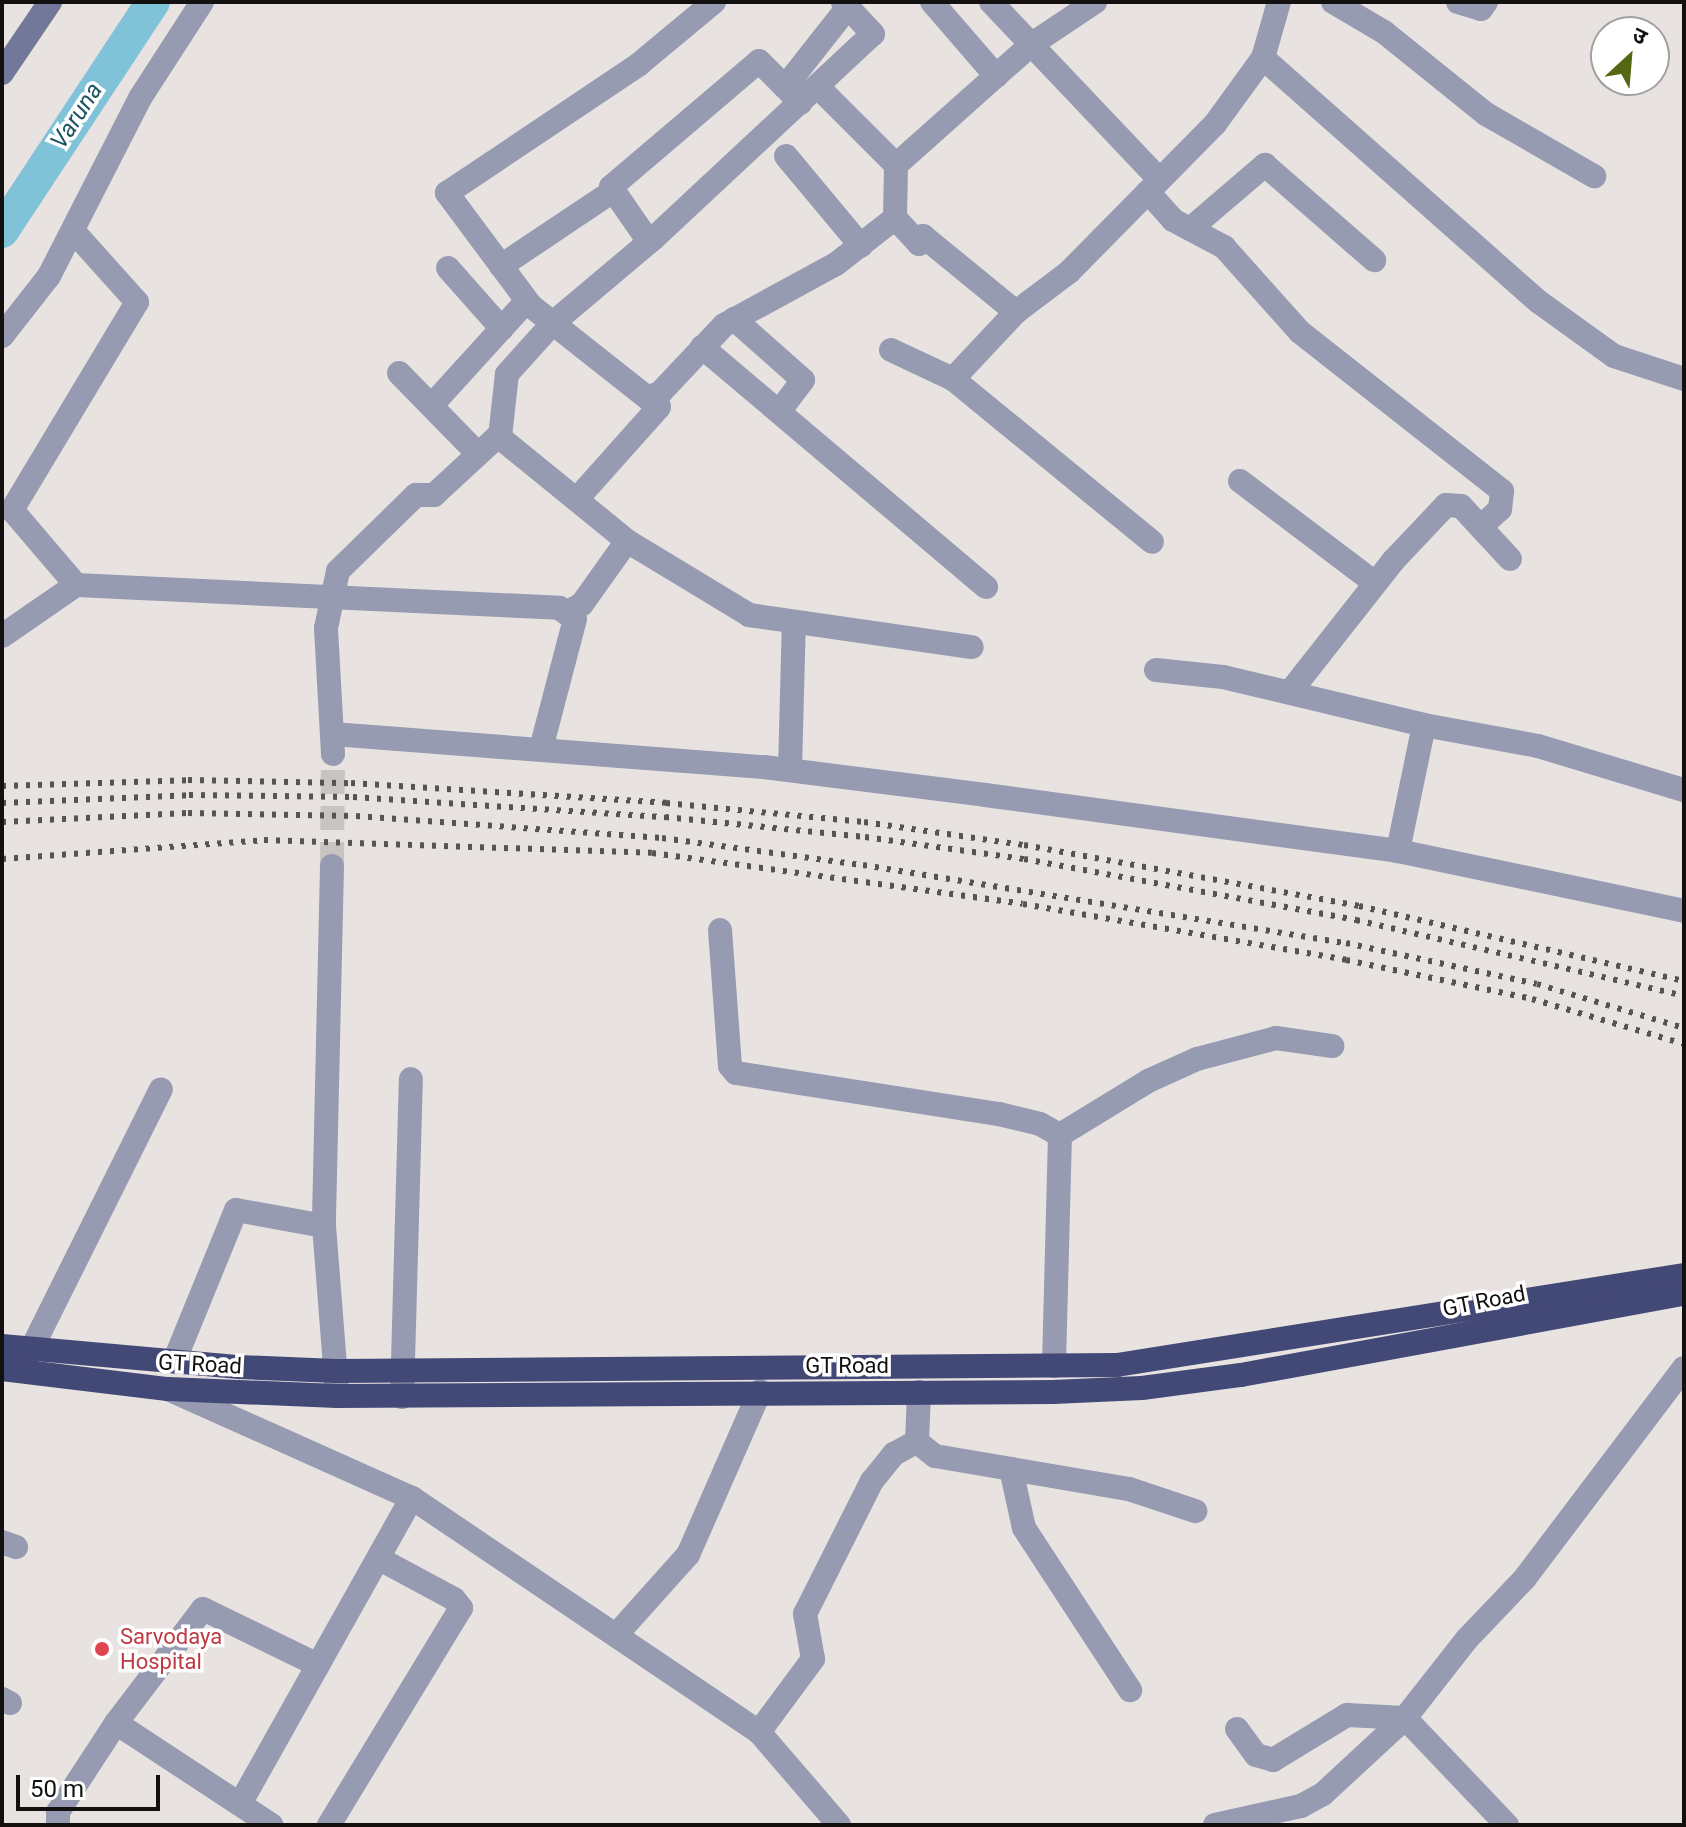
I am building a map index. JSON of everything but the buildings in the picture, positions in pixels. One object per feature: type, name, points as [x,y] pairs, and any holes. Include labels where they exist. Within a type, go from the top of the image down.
[{"type":"highway","name":"GT Road","points":[[18,1364],[174,1362],[760,1391],[919,1392],[1118,1377],[1241,1375],[1434,1327],[1684,1275]]},
{"type":"highway","name":"GT Road","points":[[1434,1327],[1684,1294]]},
{"type":"highway","name":"GT Road","points":[[2,1346],[18,1364],[168,1389],[337,1396],[402,1397],[614,1382],[1054,1366],[1118,1377]]},
{"type":"street","points":[[2,73],[50,2]]},
{"type":"street","points":[[2,336],[49,276],[75,233],[140,98],[202,2]]},
{"type":"street","points":[[577,499],[659,407],[652,396],[531,306],[447,193],[638,65],[714,2]]},
{"type":"street","points":[[932,2],[996,76]]},
{"type":"street","points":[[991,2],[1032,44],[1154,186],[1173,220],[1224,247],[1300,332],[1502,491],[1500,509],[1481,527]]},
{"type":"street","points":[[1016,312],[923,236],[919,244],[895,218],[896,165],[1067,9],[1095,2]]},
{"type":"street","points":[[953,379],[1016,312],[1069,272],[1215,124],[1263,58],[1279,2]]},
{"type":"street","points":[[1333,2],[1384,32],[1486,114],[1594,176]]},
{"type":"street","points":[[1458,2],[1481,9],[1486,2]]},
{"type":"street","points":[[801,92],[846,4],[873,34],[801,92],[649,242],[553,323],[507,374],[500,437],[434,495],[416,495],[338,571],[330,595],[326,628],[333,744],[541,749],[790,770],[1398,851],[1684,911]]},
{"type":"street","points":[[1263,58],[1539,302],[1614,356],[1684,379]]},
{"type":"street","points":[[649,242],[611,187],[759,61],[896,165]]},
{"type":"street","points":[[786,156],[861,246]]},
{"type":"street","points":[[1190,229],[1265,165],[1374,260]]},
{"type":"street","points":[[501,266],[613,191]]},
{"type":"street","points":[[652,396],[660,393],[702,347],[734,319],[816,277],[895,218]]},
{"type":"street","points":[[75,233],[137,302],[12,510],[76,585]]},
{"type":"street","points":[[448,268],[502,329]]},
{"type":"street","points":[[432,405],[523,305],[531,306]]},
{"type":"street","points":[[734,319],[803,380],[780,411]]},
{"type":"street","points":[[702,347],[986,587]]},
{"type":"street","points":[[891,350],[953,379],[1152,542]]},
{"type":"street","points":[[399,373],[478,454]]},
{"type":"street","points":[[500,437],[627,541],[749,615],[972,647]]},
{"type":"street","points":[[1240,481],[1375,583]]},
{"type":"street","points":[[1290,692],[1375,583],[1446,505],[1461,506],[1510,559]]},
{"type":"street","points":[[2,636],[76,585],[330,595],[570,611],[582,604],[627,541]]},
{"type":"street","points":[[541,749],[575,619],[570,611]]},
{"type":"street","points":[[790,770],[794,622]]},
{"type":"street","points":[[1156,670],[1290,692],[1424,725],[1538,746],[1684,790]]},
{"type":"street","points":[[1398,851],[1424,725]]},
{"type":"street","points":[[332,866],[324,1226],[337,1396]]},
{"type":"street","points":[[720,930],[730,1066],[736,1073],[999,1114],[1040,1124],[1060,1135]]},
{"type":"street","points":[[1060,1135],[1148,1081],[1197,1059],[1276,1038],[1332,1046]]},
{"type":"street","points":[[402,1397],[411,1079]]},
{"type":"street","points":[[18,1364],[161,1089]]},
{"type":"street","points":[[1054,1366],[1060,1135]]},
{"type":"street","points":[[174,1362],[236,1210],[324,1226]]},
{"type":"street","points":[[1215,1825],[1301,1806],[1323,1794],[1405,1718],[1467,1639],[1525,1578],[1684,1368]]},
{"type":"street","points":[[168,1389],[412,1498],[759,1732],[831,1821]]},
{"type":"street","points":[[617,1634],[688,1555],[760,1391]]},
{"type":"street","points":[[917,1441],[919,1392]]},
{"type":"street","points":[[917,1441],[935,1456],[1129,1489],[1195,1511]]},
{"type":"street","points":[[759,1732],[813,1659],[805,1614],[872,1481],[894,1454],[917,1441]]},
{"type":"street","points":[[1011,1469],[1024,1528],[1130,1690]]},
{"type":"street","points":[[240,1804],[412,1498]]},
{"type":"street","points":[[329,1825],[461,1608],[454,1599],[378,1558]]},
{"type":"street","points":[[58,1825],[58,1812],[116,1723],[203,1609],[318,1665]]},
{"type":"street","points":[[1237,1729],[1256,1755],[1273,1760],[1347,1715],[1405,1718],[1507,1825]]},
{"type":"street","points":[[116,1723],[271,1825]]},
{"type":"waterway","name":"Varuna","points":[[2,231],[153,2]]},
{"type":"tunnel","points":[[332,866],[333,754]]},
{"type":"railway","points":[[2,786],[188,780],[351,783],[666,803],[864,822],[1024,845],[1359,906],[1684,981]]},
{"type":"railway","points":[[2,803],[189,795],[353,797],[665,817],[865,837],[1024,859],[1356,920],[1684,996]]},
{"type":"railway","points":[[2,822],[188,813],[356,816],[662,838],[863,865],[1346,943],[1537,984],[1684,1028]]},
{"type":"railway","points":[[2,859],[264,840],[652,853],[1023,904],[1346,960],[1532,999],[1684,1044]]},
{"type":"place","name":"Sarvodaya Hospital","points":[[102,1649]]}]
